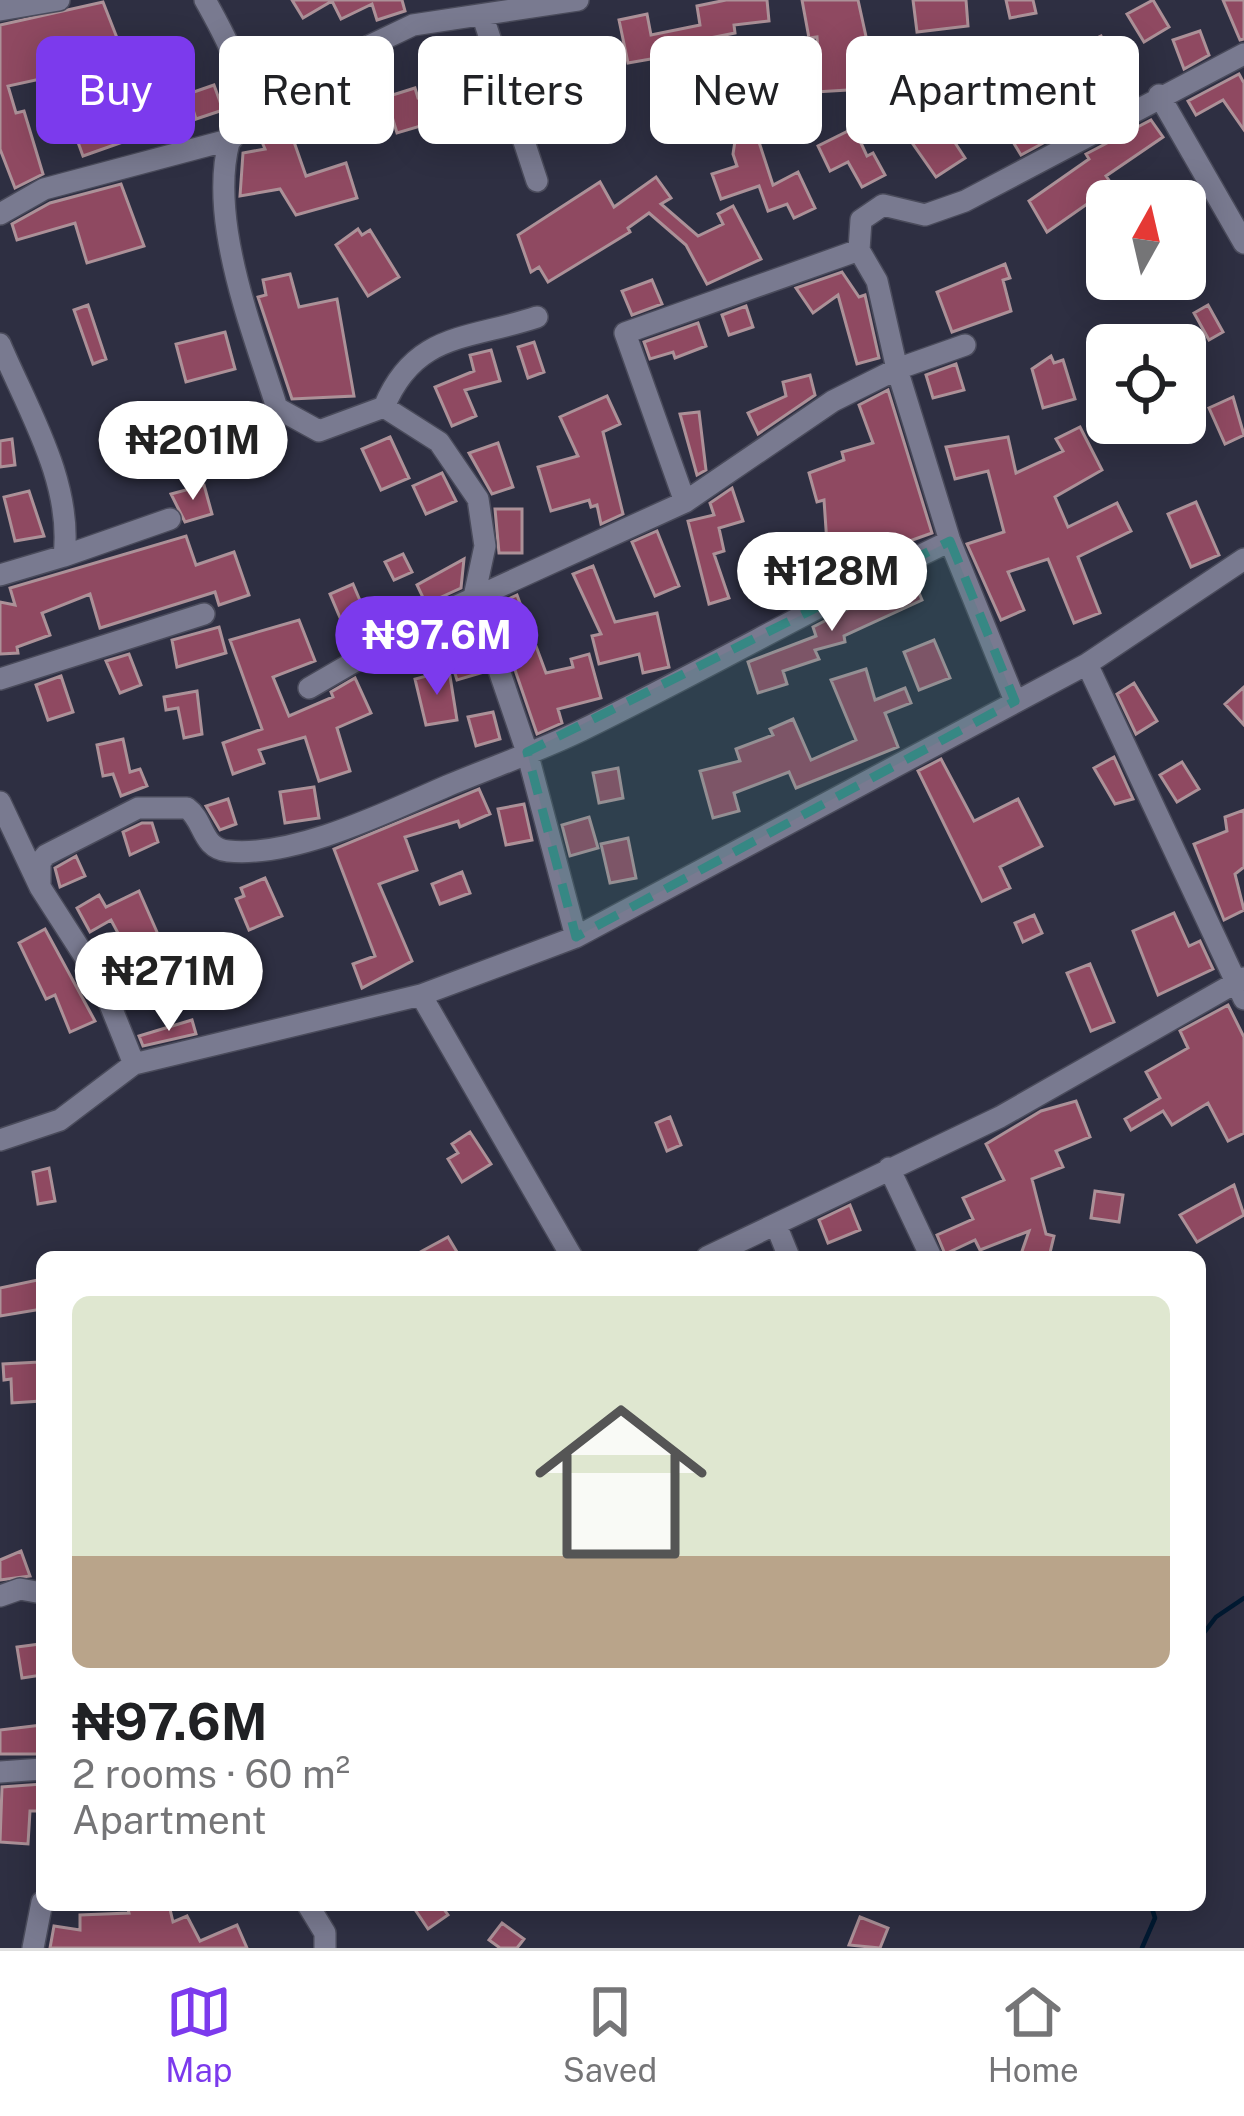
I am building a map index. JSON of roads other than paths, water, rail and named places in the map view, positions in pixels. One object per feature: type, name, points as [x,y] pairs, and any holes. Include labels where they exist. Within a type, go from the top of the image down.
[{"type":"street","points":[[0,10],[59,0]]},
{"type":"street","points":[[205,0],[225,36]]},
{"type":"street","points":[[382,36],[413,25],[578,0]]},
{"type":"street","points":[[483,17],[537,181]]},
{"type":"street","points":[[1015,701],[950,541],[897,369],[878,280],[859,250],[861,220],[870,209],[883,205],[925,215],[965,201],[1244,53]]},
{"type":"street","points":[[1159,95],[1244,243]]},
{"type":"street","points":[[0,214],[44,189],[219,142]]},
{"type":"street","points":[[232,144],[224,220],[277,408],[304,428],[319,431],[385,406],[398,373],[416,355],[537,317]]},
{"type":"street","points":[[685,502],[625,332],[859,250]]},
{"type":"street","points":[[0,344],[55,472],[68,520],[64,556]]},
{"type":"street","points":[[309,688],[474,597],[685,502],[833,401],[897,369],[965,345]]},
{"type":"street","points":[[385,406],[440,442],[478,499],[485,546],[474,597],[526,752],[575,937]]},
{"type":"street","points":[[0,575],[170,519]]},
{"type":"street","points":[[40,887],[40,862],[46,855],[138,808],[187,808],[214,846],[262,849],[384,813],[742,650],[785,621],[950,541]]},
{"type":"street","points":[[0,1140],[60,1120],[134,1064],[421,995],[575,937],[1087,664],[1244,559]]},
{"type":"street","points":[[0,679],[204,614]]},
{"type":"street","points":[[720,1251],[1000,1117],[1241,986],[1087,664]]},
{"type":"street","points":[[0,802],[40,887],[100,982],[134,1064]]},
{"type":"street","points":[[421,995],[569,1251]]},
{"type":"street","points":[[889,1168],[928,1251]]},
{"type":"street","points":[[776,1225],[787,1251]]},
{"type":"street","points":[[0,1597],[20,1588],[36,1592]]},
{"type":"street","points":[[0,1772],[36,1769]]},
{"type":"street","points":[[33,1948],[40,1911]]},
{"type":"street","points":[[312,1911],[325,1933],[325,1948]]},
{"type":"waterway","points":[[1206,1630],[1244,1598]]},
{"type":"waterway","points":[[1142,1948],[1155,1918],[1153,1911]]}]
